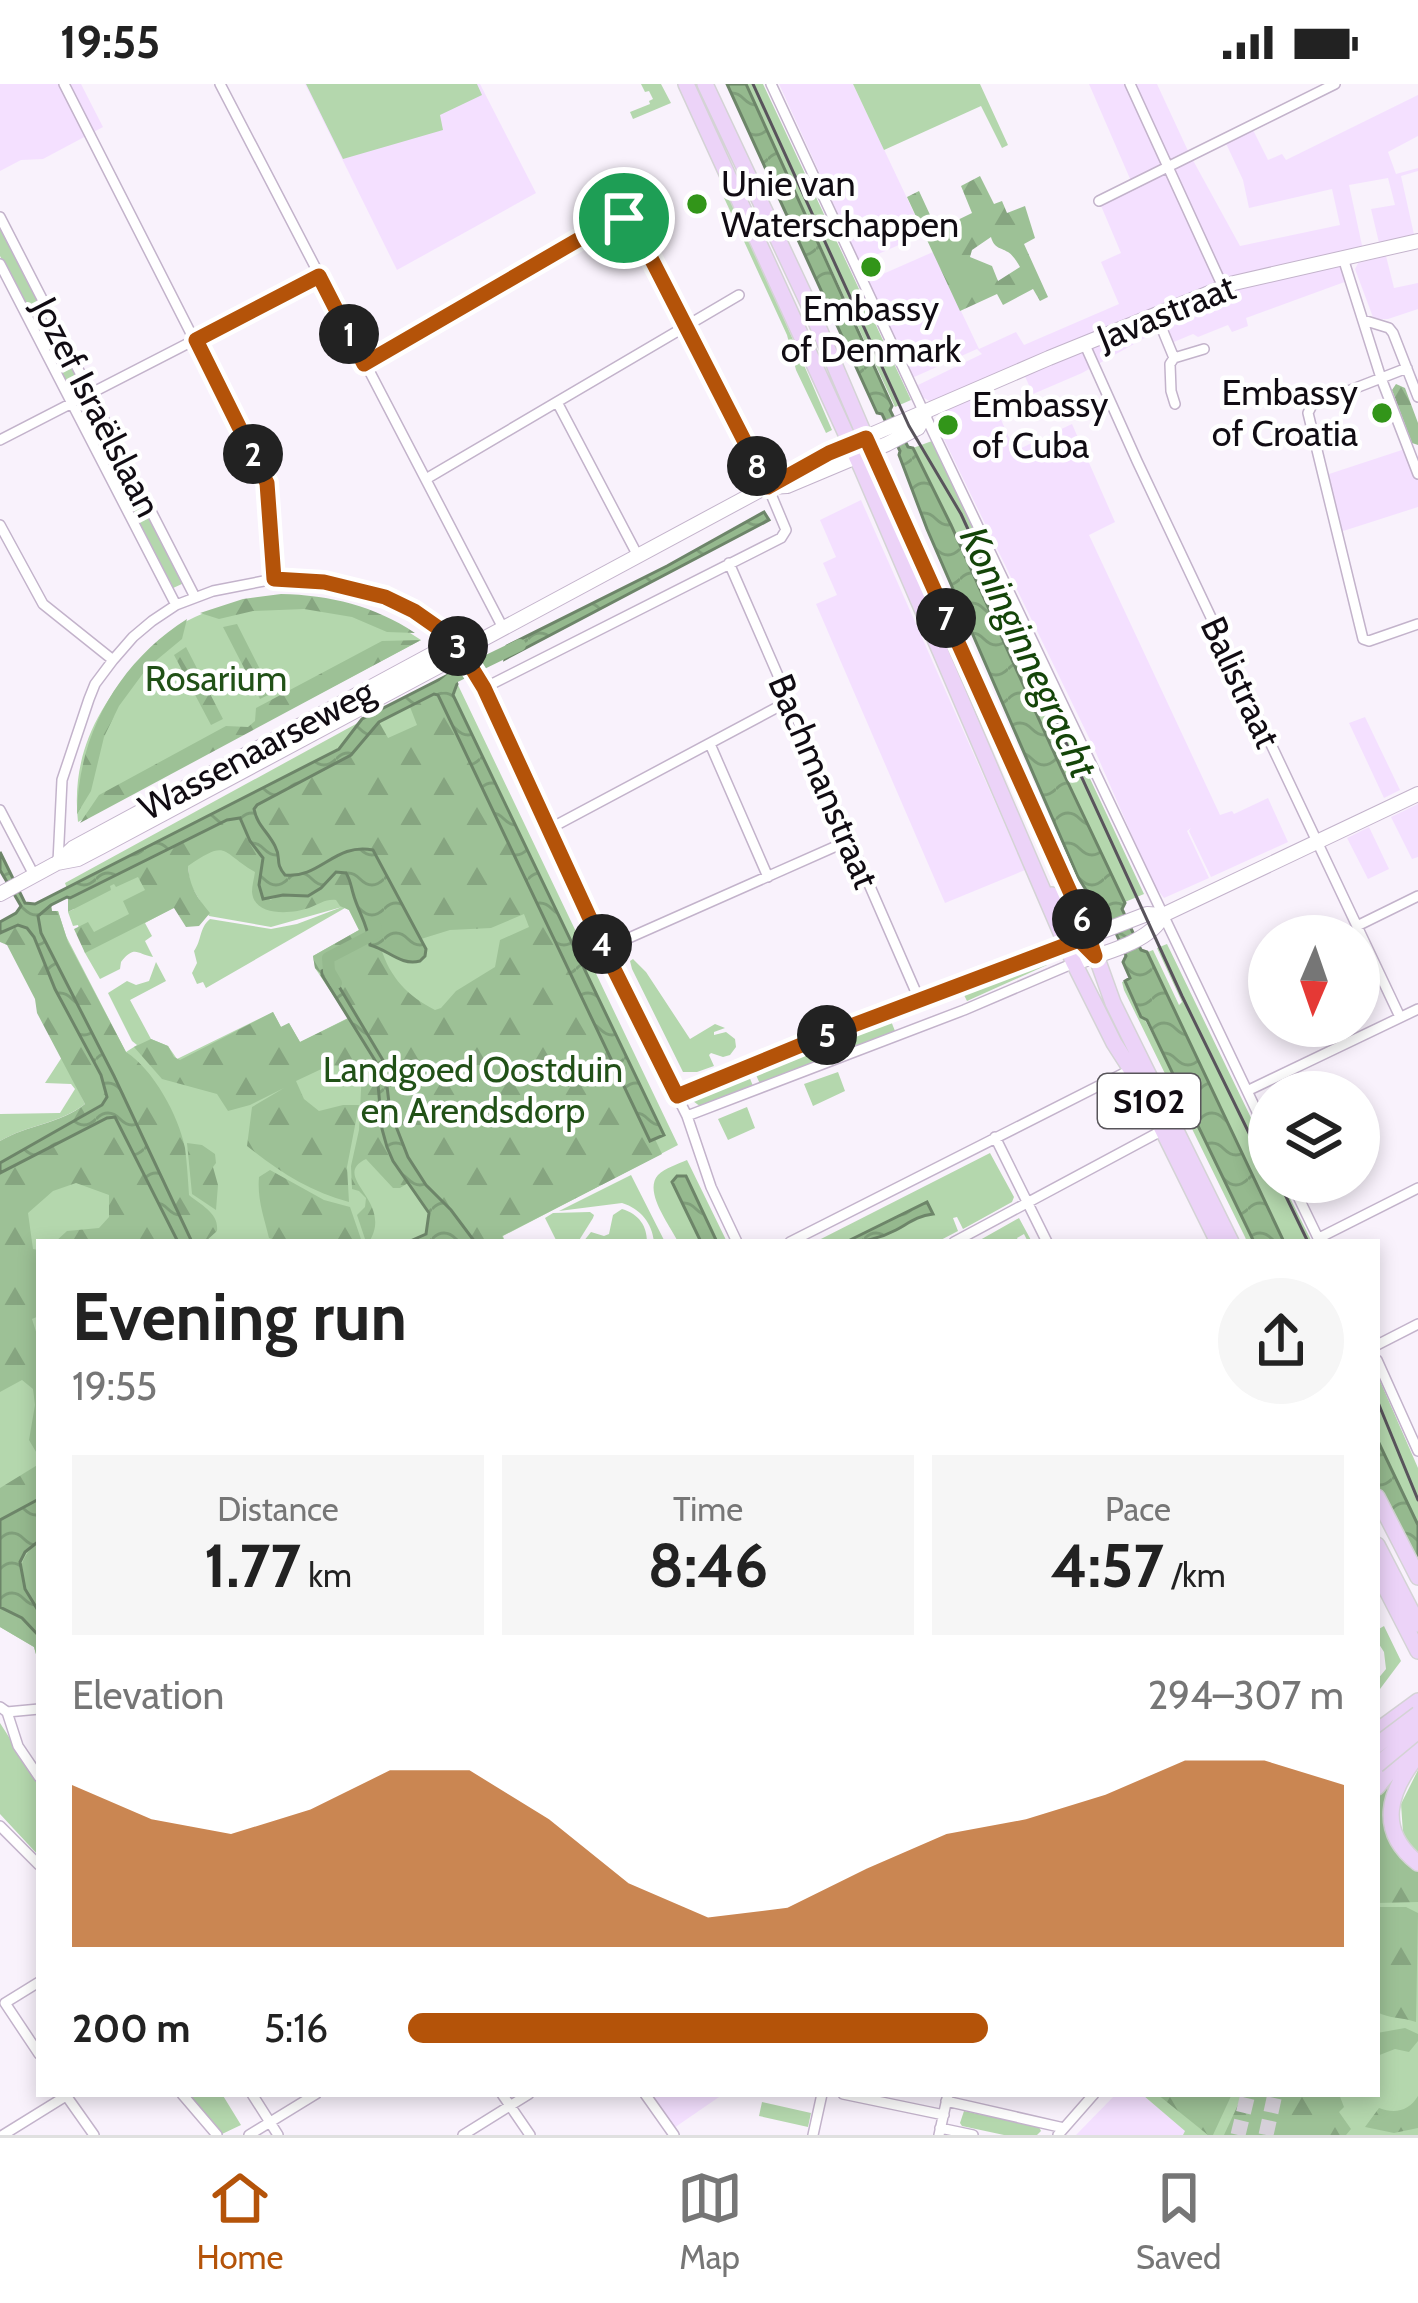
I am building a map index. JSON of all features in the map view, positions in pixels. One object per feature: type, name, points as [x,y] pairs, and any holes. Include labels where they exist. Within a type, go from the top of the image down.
[{"type":"main road","points":[[686,84],[861,448],[1078,941],[1074,963]]},
{"type":"main road","points":[[705,84],[808,303],[861,448],[1034,868],[1078,941],[1095,956]]},
{"type":"main road","name":"S102","points":[[1095,956],[1113,1003],[1230,1239]]},
{"type":"main road","name":"S102","points":[[1074,963],[1217,1239]]},
{"type":"main road","points":[[1380,1503],[1418,1577]]},
{"type":"main road","points":[[1380,1551],[1418,1624]]},
{"type":"main road","points":[[1380,1577],[1418,1652]]},
{"type":"main road","points":[[1380,1729],[1418,1701]]},
{"type":"main road","points":[[1380,1743],[1418,1714]]},
{"type":"main road","points":[[1394,1718],[1418,1741]]},
{"type":"main road","points":[[1380,1763],[1418,1741]]},
{"type":"main road","points":[[1380,1784],[1418,1741]]},
{"type":"main road","points":[[1418,1741],[1392,1800],[1391,1818],[1405,1851],[1418,1863]]},
{"type":"street","points":[[64,84],[267,483],[274,579]]},
{"type":"street","points":[[220,84],[503,628]]},
{"type":"street","points":[[771,84],[1247,1091],[1418,1009]]},
{"type":"street","points":[[1130,84],[1222,287]]},
{"type":"street","points":[[1099,201],[1332,84]]},
{"type":"street","name":"Jozef Israëlslaan","points":[[0,217],[195,597]]},
{"type":"street","points":[[364,364],[614,219],[624,218],[635,227],[786,530],[484,688]]},
{"type":"street","name":"Javastraat","points":[[861,448],[1033,365],[1222,287],[1418,241]]},
{"type":"street","points":[[1343,258],[1418,474]]},
{"type":"street","name":"Jozef Israëlslaan","points":[[0,264],[176,605]]},
{"type":"street","points":[[0,440],[319,276]]},
{"type":"street","points":[[426,479],[739,295]]},
{"type":"street","points":[[1149,317],[1160,324],[1174,358]]},
{"type":"street","points":[[1363,320],[1389,328],[1418,397]]},
{"type":"street","name":"Balistraat","points":[[1085,345],[1352,915]]},
{"type":"street","points":[[1175,404],[1169,364],[1204,349]]},
{"type":"street","points":[[1407,368],[1312,405],[1308,413],[1363,639],[1418,624]]},
{"type":"street","points":[[557,402],[638,556]]},
{"type":"street","name":"Wassenaarseweg","points":[[2,893],[57,863],[78,859],[443,664],[468,662],[503,628],[768,487],[861,448]]},
{"type":"street","points":[[0,525],[43,604],[113,660]]},
{"type":"street","name":"Bachmanstraat","points":[[729,563],[919,999]]},
{"type":"street","points":[[57,863],[65,766],[95,684],[133,637],[176,605],[233,585],[274,579],[324,582],[385,597],[414,611],[452,636],[484,688],[687,1116],[735,1239]]},
{"type":"street","points":[[549,829],[789,701]]},
{"type":"street","points":[[710,744],[768,878]]},
{"type":"street","points":[[677,1096],[919,999],[1152,913],[1163,915],[1418,794]]},
{"type":"street","points":[[0,810],[27,879]]},
{"type":"street","points":[[604,949],[850,840]]},
{"type":"street","points":[[1379,915],[1418,896]]},
{"type":"street","points":[[687,1116],[1129,943],[1158,926],[1163,915]]},
{"type":"street","name":"Balistraat","points":[[1380,975],[1400,1017]]},
{"type":"street","points":[[796,1239],[1132,1070]]},
{"type":"street","points":[[970,1238],[1163,1130]]},
{"type":"street","points":[[995,1137],[1045,1239]]},
{"type":"street","points":[[1321,1239],[1418,1188]]},
{"type":"street","points":[[1301,1203],[1319,1239]]},
{"type":"street","points":[[1380,1343],[1418,1324]]},
{"type":"street","points":[[1380,1367],[1418,1449]]},
{"type":"street","points":[[36,1709],[4,1709],[18,1746],[36,1773]]},
{"type":"street","points":[[0,1826],[36,1862]]},
{"type":"street","points":[[36,1984],[3,2004],[36,2050]]},
{"type":"street","points":[[3,2135],[63,2097]]},
{"type":"street","points":[[67,2097],[94,2135]]},
{"type":"street","points":[[185,2097],[217,2135]]},
{"type":"street","points":[[254,2097],[278,2135]]},
{"type":"street","points":[[249,2135],[311,2097]]},
{"type":"street","points":[[504,2097],[530,2135]]},
{"type":"street","points":[[464,2135],[524,2097]]},
{"type":"street","points":[[647,2097],[674,2135]]},
{"type":"street","points":[[813,2135],[821,2097]]},
{"type":"street","points":[[857,2097],[944,2115]]},
{"type":"street","points":[[973,2135],[940,2132],[947,2098],[1061,2132],[1091,2097]]},
{"type":"shaded area","points":[[0,84],[81,84],[103,127],[43,159],[21,160],[0,171]]},
{"type":"shaded area","points":[[305,84],[480,84],[536,193],[397,270]]},
{"type":"shaded area","points":[[779,84],[853,84],[924,234],[860,262]]},
{"type":"shaded area","points":[[1089,84],[1157,84],[1240,246],[1340,225],[1332,189],[1249,208],[1243,180],[1223,137],[1250,124],[1268,160],[1282,154],[1286,160],[1418,95],[1418,136],[1388,152],[1396,174],[1418,168],[1401,176],[1415,239],[1380,247],[1371,209],[1395,205],[1388,178],[1349,185],[1363,250],[1342,255],[1350,280],[1246,318],[1248,326],[1232,332],[1228,325],[1169,344],[1161,329],[1033,394],[1022,370],[986,386],[1015,451],[1072,424],[1115,522],[1089,535],[1220,815],[1234,814],[1268,798],[1288,842],[1211,877],[1191,828],[1187,831],[1209,878],[1164,898],[1153,884],[1093,746],[938,427],[941,407],[920,396],[916,386],[982,354],[977,349],[912,378],[867,281],[933,252],[979,349],[1016,332],[1024,345],[1119,304],[1101,262],[1121,253],[1099,201],[1131,181]]},
{"type":"shaded area","points":[[1386,256],[1394,288],[1418,283],[1418,309],[1374,320],[1355,269],[1358,263]]},
{"type":"shaded area","points":[[1408,448],[1418,474],[1418,507],[1337,533],[1323,476]]},
{"type":"shaded area","points":[[861,500],[1025,870],[945,903],[816,604],[837,595],[823,563],[836,557],[820,520]]},
{"type":"shaded area","points":[[1365,717],[1400,790],[1384,798],[1349,723]]},
{"type":"shaded area","points":[[1418,804],[1418,857],[1412,859],[1391,817]]},
{"type":"shaded area","points":[[1369,827],[1389,869],[1368,879],[1347,838]]},
{"type":"shaded area","points":[[653,2097],[719,2097],[674,2128]]},
{"type":"shaded area","points":[[1113,2097],[1145,2097],[1186,2131],[1183,2135],[1076,2135]]},
{"type":"green space","points":[[306,84],[477,84],[482,95],[440,115],[443,130],[343,159]]},
{"type":"green space","points":[[641,84],[661,84],[671,103],[633,119],[630,112],[653,99]]},
{"type":"green space","points":[[746,84],[763,84],[911,400],[895,407]]},
{"type":"green space","points":[[853,84],[980,84],[1008,145],[1002,148],[981,106],[884,150]]},
{"type":"green space","points":[[722,175],[832,430],[826,433],[720,189]]},
{"type":"green space","points":[[980,176],[994,204],[1002,201],[1007,213],[1025,206],[1035,238],[1024,244],[1048,297],[1040,301],[1033,289],[1003,305],[997,294],[960,311],[907,197],[919,191],[937,230],[972,213],[961,186]],"holes":[[[991,237],[1020,267],[998,281],[992,266],[970,257],[972,250]]]},
{"type":"green space","points":[[0,224],[82,383],[69,391],[0,256]]},
{"type":"green space","points":[[1396,384],[1405,388],[1418,423],[1418,445],[1412,443],[1392,390]]},
{"type":"green space","points":[[93,406],[184,583],[171,589],[81,413]]},
{"type":"green space","points":[[932,441],[1144,894],[1125,902],[1061,768],[913,448]]},
{"type":"green space","points":[[281,594],[351,604],[415,633],[387,632],[352,617],[304,609],[253,611],[219,619],[200,613],[243,599]]},
{"type":"green space","name":"Rosarium","points":[[276,597],[393,622],[421,640],[78,822],[78,776],[90,736],[137,662],[164,636],[195,617]]},
{"type":"green space","points":[[187,619],[182,639],[147,668],[119,706],[104,737],[91,791],[77,814],[85,756],[107,703],[141,656]]},
{"type":"green space","points":[[237,624],[272,693],[260,699],[223,627]]},
{"type":"green space","points":[[421,640],[80,823],[99,795],[226,726],[248,727],[255,721],[256,708],[382,641]]},
{"type":"green space","points":[[186,647],[223,719],[211,725],[174,655]]},
{"type":"green space","name":"Landgoed Oostduin en Arendsdorp","points":[[451,672],[456,682],[446,696],[656,1138],[664,1134],[454,695],[458,685],[678,1145],[504,1239],[36,1239],[36,1654],[34,1647],[0,1627],[0,1163],[102,1105],[55,989],[51,905],[126,1052],[137,1045],[108,993],[127,981],[136,985],[149,981],[156,962],[166,981],[130,1000],[151,1039],[168,1046],[177,1059],[273,1012],[281,1027],[289,1023],[300,1042],[348,1018],[315,968],[313,956],[359,930],[345,908],[206,988],[203,982],[197,984],[192,973],[197,963],[194,951],[210,919],[271,929],[342,907],[271,927],[209,916],[190,884],[188,867],[175,907],[145,923],[152,936],[145,941],[153,957],[130,953],[120,969],[100,979],[85,953],[78,925],[73,926],[68,912],[74,909],[65,883]]},
{"type":"green space","points":[[438,696],[650,1141],[655,1139],[662,1154],[504,1239],[473,1239],[408,1157],[390,1111],[385,1062],[329,968],[322,975],[315,968],[313,956],[359,930],[349,910],[336,900],[293,912],[266,910],[254,900],[255,872],[218,850],[188,866],[195,892],[210,913],[199,926],[186,927],[174,908],[85,953],[74,929],[88,922],[94,932],[129,914],[123,901],[145,890],[138,877],[110,886],[111,890],[68,912],[68,899],[227,820],[240,818],[263,858],[259,885],[270,900],[283,895],[308,896],[336,872],[346,873],[370,945],[381,948],[389,968],[408,992],[435,1010],[441,1008],[456,991],[495,967],[500,940],[529,927],[524,914],[491,928],[450,930],[421,939],[373,850],[348,851],[308,872],[285,875],[254,809],[351,755],[379,722],[388,738],[417,725],[410,707]]},
{"type":"green space","points":[[51,905],[52,911],[58,911],[68,942],[126,1052],[155,1081],[171,1108],[185,1148],[189,1195],[209,1210],[217,1225],[208,1239],[191,1239],[41,933],[38,916]]},
{"type":"green space","points":[[18,925],[34,937],[55,989],[101,1075],[107,1097],[0,1163],[0,1141],[85,1104],[7,945],[0,942],[0,933]]},
{"type":"green space","points":[[1167,944],[1248,1112],[1248,1165],[1148,952],[1153,950],[1179,1005],[1182,1002],[1157,948]]},
{"type":"green space","points":[[1043,957],[1047,965],[967,1001],[961,989]]},
{"type":"green space","points":[[633,959],[690,1039],[715,1024],[725,1028],[714,1035],[726,1032],[735,1039],[730,1055],[711,1053],[714,1066],[683,1072],[632,969]]},
{"type":"green space","points":[[1122,982],[1204,1135],[1253,1239],[1246,1239]]},
{"type":"green space","points":[[273,1012],[281,1027],[289,1023],[300,1042],[349,1018],[376,1062],[382,1129],[393,1161],[408,1183],[393,1188],[366,1159],[357,1166],[355,1174],[374,1214],[370,1239],[365,1239],[357,1215],[366,1198],[352,1189],[362,1070],[330,1065],[296,1081],[304,1099],[319,1111],[359,1105],[347,1167],[349,1202],[295,1180],[247,1146],[252,1107],[284,1088],[228,1111],[217,1094],[162,1079],[134,1047],[151,1039],[168,1046],[180,1060]]},
{"type":"green space","points":[[889,1016],[895,1031],[828,1057],[822,1042]]},
{"type":"green space","points":[[810,1046],[816,1062],[760,1084],[753,1068]]},
{"type":"green space","points":[[62,1057],[85,1104],[0,1141],[0,1114],[60,1113],[75,1089],[71,1084],[45,1083]]},
{"type":"green space","points":[[747,1071],[753,1086],[701,1107],[693,1101],[693,1091]]},
{"type":"green space","points":[[838,1072],[845,1091],[813,1106],[804,1084]]},
{"type":"green space","points":[[747,1107],[755,1128],[728,1140],[718,1119]]},
{"type":"green space","points":[[116,1117],[177,1239],[58,1239],[67,1231],[99,1228],[109,1217],[109,1195],[76,1183],[53,1191],[28,1213],[36,1250],[36,1317],[32,1319],[36,1332],[36,1452],[29,1440],[33,1389],[22,1380],[0,1392],[0,1173]]},
{"type":"green space","points":[[187,1143],[202,1145],[215,1154],[216,1210],[192,1194]]},
{"type":"green space","points":[[990,1153],[1014,1197],[963,1229],[957,1217],[953,1218],[958,1231],[943,1239],[872,1239],[920,1215],[932,1214],[927,1202],[852,1239],[821,1239]]},
{"type":"green space","points":[[687,1160],[726,1239],[716,1239],[685,1176],[672,1183],[700,1239],[676,1239],[654,1190],[658,1175]]},
{"type":"green space","points":[[270,1170],[324,1200],[350,1207],[361,1239],[269,1238],[259,1177]]},
{"type":"green space","points":[[631,1175],[663,1239],[653,1239],[644,1218],[622,1203],[559,1211]]},
{"type":"green space","points":[[1266,1203],[1292,1203],[1310,1239],[1283,1239]]},
{"type":"green space","points":[[622,1209],[633,1214],[641,1221],[646,1239],[585,1239],[591,1232],[609,1234],[613,1215]]},
{"type":"green space","points":[[553,1213],[594,1215],[580,1239],[556,1239],[545,1218]]},
{"type":"green space","points":[[1019,1218],[1030,1239],[1024,1234],[1018,1239],[982,1239]]},
{"type":"green space","points":[[1380,1381],[1418,1468],[1418,1525],[1380,1445]]},
{"type":"green space","points":[[36,1466],[36,1501],[0,1520],[0,1488]]},
{"type":"green space","points":[[36,1544],[36,1607],[21,1575]]},
{"type":"green space","points":[[0,1607],[22,1618],[36,1633],[36,1654],[34,1647],[0,1627]]},
{"type":"green space","points":[[1384,1626],[1401,1661],[1380,1689],[1380,1676],[1386,1669],[1380,1628]]},
{"type":"green space","points":[[0,1723],[36,1779],[36,1853],[0,1814]]},
{"type":"green space","points":[[1400,1770],[1390,1837],[1403,1833],[1401,1804],[1418,1770],[1418,2135],[1183,2135],[1185,2131],[1145,2097],[1380,2097],[1380,1793]]},
{"type":"green space","points":[[1400,1770],[1387,1799],[1418,1868],[1418,1902],[1380,1903],[1380,1793]]},
{"type":"green space","points":[[1380,1907],[1406,1907],[1418,1913],[1416,2022],[1380,2013]]},
{"type":"green space","points":[[1405,2028],[1418,2034],[1418,2041],[1409,2052],[1395,2049],[1380,2055],[1380,2032]]},
{"type":"green space","points":[[1418,2096],[1418,2128],[1394,2133],[1365,2127],[1379,2108],[1401,2110]]},
{"type":"green space","points":[[191,2097],[224,2097],[241,2125],[222,2134]]},
{"type":"green space","points":[[1161,2097],[1231,2097],[1213,2135]]},
{"type":"green space","points":[[1242,2097],[1340,2097],[1344,2107],[1339,2112],[1351,2129],[1346,2135],[1224,2135]]},
{"type":"green space","points":[[762,2102],[811,2113],[808,2127],[759,2116]]},
{"type":"green space","points":[[964,2111],[1041,2131],[1004,2135],[962,2126]]},
{"type":"water","points":[[727,84],[746,84],[890,410],[951,525],[1125,903],[1122,909],[1141,950],[1147,952],[1248,1166],[1248,1203],[1266,1203],[1283,1239],[1253,1239],[1147,1020],[1141,1017],[1125,981],[1130,978],[1123,962],[1126,956],[1108,915],[1101,914],[1078,877],[882,414],[877,413]]},
{"type":"water","points":[[764,512],[769,520],[505,659],[507,646]]},
{"type":"water","points":[[452,673],[457,684],[453,695],[664,1135],[650,1141],[434,694],[379,722],[351,755],[254,809],[285,875],[308,872],[348,851],[373,850],[426,949],[420,961],[400,959],[370,945],[346,873],[336,872],[308,896],[263,899],[259,885],[263,858],[240,818],[67,897],[38,916],[41,933],[191,1239],[176,1239],[115,1117],[0,1173],[0,1163],[102,1105],[107,1097],[101,1075],[55,989],[34,937],[18,925],[0,933],[0,922],[21,906],[0,870],[0,852],[25,903],[35,904],[339,749],[362,719]]},
{"type":"water","points":[[328,968],[384,1062],[390,1111],[408,1157],[473,1239],[415,1239],[426,1234],[429,1213],[387,1147],[376,1062],[322,971]]},
{"type":"water","points":[[686,1176],[716,1239],[700,1239],[672,1182]]},
{"type":"water","points":[[927,1202],[933,1214],[878,1237],[852,1239]]},
{"type":"water","points":[[1380,1445],[1418,1525],[1418,1583],[1380,1506]]},
{"type":"water","points":[[36,1501],[36,1543],[20,1562],[25,1589],[36,1607],[36,1633],[22,1618],[0,1607],[0,1520]]},
{"type":"waterway","points":[[443,686],[520,645]]},
{"type":"waterway","points":[[336,983],[328,958],[376,933],[375,925]]},
{"type":"tunnel","points":[[1238,2135],[1247,2097]]},
{"type":"tunnel","points":[[1266,2135],[1274,2097]]},
{"type":"tram line","points":[[753,84],[909,426],[961,514],[1248,1131]]},
{"type":"tram line","points":[[1289,1203],[1307,1239]]},
{"type":"tram line","points":[[1380,1407],[1418,1500]]},
{"type":"place","name":"Unie van Waterschappen","points":[[697,204]]},
{"type":"place","name":"Embassy of Denmark","points":[[871,267]]},
{"type":"place","name":"Embassy of Croatia","points":[[1382,413]]},
{"type":"place","name":"Embassy of Cuba","points":[[948,425]]},
{"type":"route","points":[[624,218],[635,227],[768,487],[866,438],[1095,956],[1079,940],[677,1096],[484,688],[454,639],[385,597],[324,582],[274,579],[267,483],[196,340],[319,276],[364,364],[614,219],[624,218]]},
{"type":"water label","name":"Koninginnegracht","points":[[1029,652]]}]
